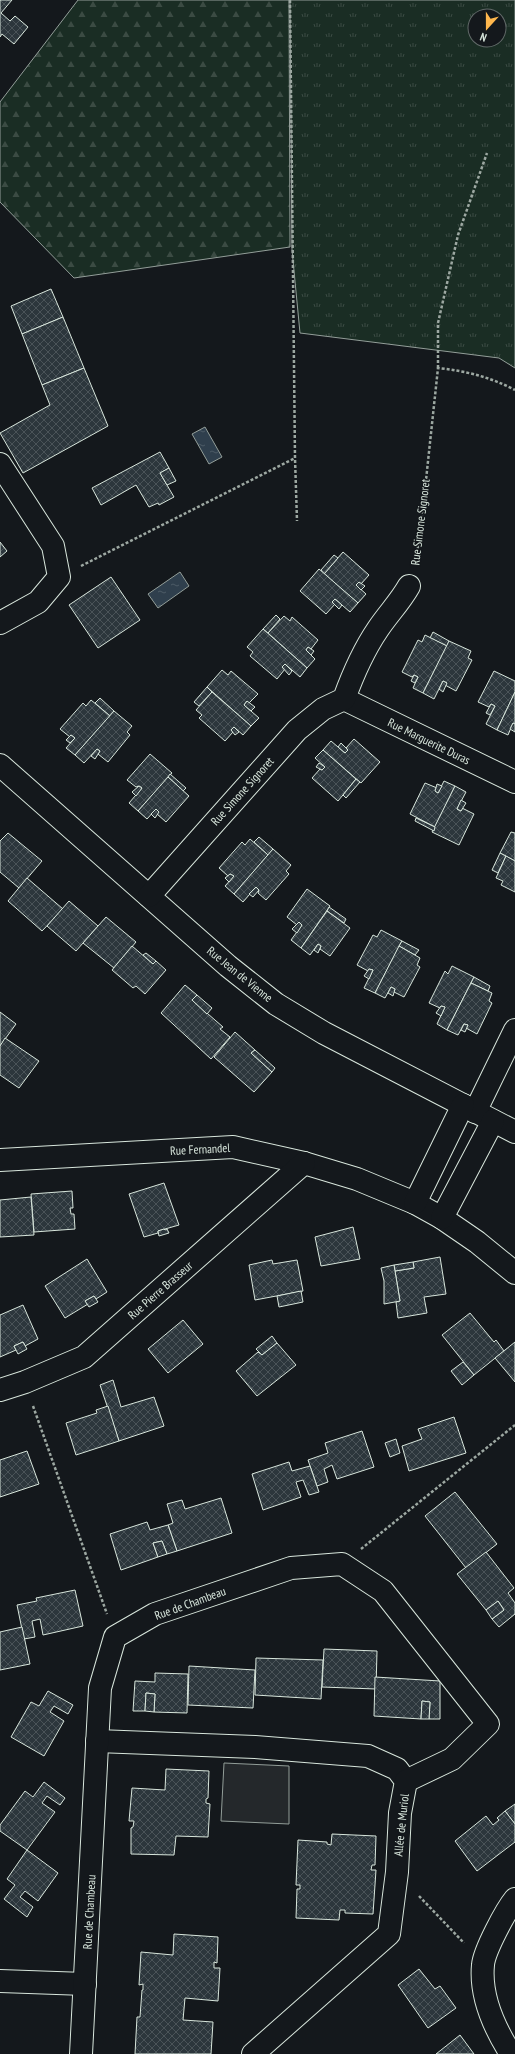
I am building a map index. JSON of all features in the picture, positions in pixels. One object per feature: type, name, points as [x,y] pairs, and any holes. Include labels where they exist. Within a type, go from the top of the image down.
[{"type":"street","points":[[0,464],[53,546],[59,577],[38,602],[0,623]]},
{"type":"street","points":[[344,699],[357,664],[378,628],[401,602],[409,586]]},
{"type":"street","name":"Rue Marguerite Duras","points":[[344,699],[515,782]]},
{"type":"street","name":"Rue Simone Signoret","points":[[149,896],[297,730],[323,709],[344,699]]},
{"type":"street","name":"Rue Jean de Vienne","points":[[0,765],[228,966],[276,1004],[324,1033],[515,1132]]},
{"type":"street","points":[[442,1218],[477,1113],[515,1030]]},
{"type":"street","points":[[415,1204],[477,1113]]},
{"type":"street","name":"Rue Fernandel","points":[[0,1160],[233,1147],[304,1163],[357,1179],[415,1204],[442,1218],[477,1242],[515,1273]]},
{"type":"street","name":"Rue Pierre Brasseur","points":[[0,1390],[25,1382],[84,1357],[304,1163]]},
{"type":"street","points":[[342,1564],[383,1591],[488,1724],[452,1759],[406,1781]]},
{"type":"street","name":"Rue de Chambeau","points":[[81,2054],[100,1688],[115,1637],[155,1614],[291,1568],[342,1564]]},
{"type":"street","name":"Allée de Muriol","points":[[97,1740],[255,1748],[368,1756],[397,1770],[406,1781],[400,1813],[397,1872],[389,1934],[253,2054]]},
{"type":"street","points":[[511,2054],[497,2032],[492,2017],[486,1995],[483,1964],[505,1912],[515,1899]]},
{"type":"street","points":[[0,1981],[85,1984]]},
{"type":"path","points":[[290,0],[297,521]]},
{"type":"path","name":"Rue Simone Signoret","points":[[409,586],[414,569],[420,536],[438,368],[438,323],[456,242],[487,153]]},
{"type":"path","points":[[438,368],[467,371],[496,380],[515,390]]},
{"type":"path","points":[[59,577],[295,458]]},
{"type":"path","points":[[25,1382],[115,1637]]},
{"type":"path","points":[[342,1564],[515,1425]]},
{"type":"path","points":[[397,1872],[483,1964]]},
{"type":"green space","points":[[78,0],[289,0],[290,247],[74,278],[0,202],[0,102]]},
{"type":"green space","points":[[290,0],[515,0],[515,368],[499,358],[300,333],[292,250]]},
{"type":"shaded area","points":[[224,1763],[289,1766],[289,1824],[221,1821]]},
{"type":"water","points":[[205,427],[222,457],[209,464],[192,434]]},
{"type":"water","points":[[180,572],[189,586],[158,608],[148,594]]},
{"type":"building","points":[[0,0],[12,0],[1,13],[10,21],[15,16],[28,27],[14,44],[2,34],[0,37]]},
{"type":"building","points":[[51,289],[63,317],[22,334],[11,306]]},
{"type":"building","points":[[63,317],[84,368],[42,385],[22,334]]},
{"type":"building","points":[[84,368],[108,426],[23,473],[0,433],[50,405],[42,385]]},
{"type":"building","points":[[160,452],[169,468],[160,473],[174,497],[159,505],[158,503],[149,507],[136,485],[101,505],[92,488]]},
{"type":"building","points":[[169,468],[176,481],[167,485],[160,473]]},
{"type":"building","points":[[0,542],[7,551],[0,557]]},
{"type":"building","points":[[343,552],[369,575],[361,584],[359,582],[356,585],[366,594],[358,603],[324,574]]},
{"type":"building","points":[[334,555],[338,558],[324,574],[321,570]]},
{"type":"building","points":[[319,569],[358,603],[350,612],[335,599],[332,602],[335,604],[326,614],[300,591]]},
{"type":"building","points":[[111,577],[140,620],[98,648],[69,605]]},
{"type":"building","points":[[359,582],[365,586],[361,590],[356,585]]},
{"type":"building","points":[[335,599],[342,605],[339,609],[332,602]]},
{"type":"building","points":[[276,615],[280,619],[268,633],[263,629]]},
{"type":"building","points":[[284,616],[290,621],[292,617],[318,640],[311,649],[308,647],[306,650],[315,659],[307,668],[268,633]]},
{"type":"building","points":[[263,629],[307,668],[300,677],[285,664],[282,667],[285,669],[277,679],[250,656],[253,652],[247,647]]},
{"type":"building","points":[[433,632],[449,641],[447,646],[430,638]]},
{"type":"building","points":[[425,635],[447,646],[423,693],[413,688],[418,677],[414,675],[412,677],[402,672],[418,640],[422,642]]},
{"type":"building","points":[[449,641],[471,651],[468,658],[472,660],[456,691],[445,685],[447,683],[443,681],[434,699],[423,693]]},
{"type":"building","points":[[308,647],[314,651],[311,655],[306,650]]},
{"type":"building","points":[[285,664],[292,671],[289,675],[282,667]]},
{"type":"building","points":[[222,670],[228,675],[231,671],[258,694],[249,703],[247,701],[244,705],[259,718],[251,726],[207,687]]},
{"type":"building","points":[[494,671],[515,681],[515,692],[497,730],[486,724],[495,706],[491,704],[489,707],[478,702]]},
{"type":"building","points":[[414,675],[418,677],[415,683],[411,681]]},
{"type":"building","points":[[443,681],[447,683],[443,692],[439,689]]},
{"type":"building","points":[[207,687],[212,692],[199,706],[194,702]]},
{"type":"building","points":[[212,692],[251,726],[243,735],[234,727],[231,730],[233,732],[225,741],[199,718],[202,715],[196,710]]},
{"type":"building","points":[[515,692],[515,724],[513,723],[508,735],[497,730]]},
{"type":"building","points":[[100,698],[114,711],[110,716],[95,703]]},
{"type":"building","points":[[91,700],[110,716],[75,755],[66,748],[75,738],[71,735],[70,737],[60,729],[83,703],[86,706]]},
{"type":"building","points":[[247,701],[255,707],[251,711],[244,705]]},
{"type":"building","points":[[491,704],[495,706],[490,715],[486,713]]},
{"type":"building","points":[[114,711],[132,726],[127,732],[130,735],[108,762],[98,754],[100,751],[97,749],[84,763],[75,755]]},
{"type":"building","points":[[513,723],[515,724],[515,732],[510,729]]},
{"type":"building","points":[[234,727],[239,732],[235,735],[231,730]]},
{"type":"building","points":[[71,735],[75,738],[70,743],[66,740]]},
{"type":"building","points":[[354,739],[380,762],[361,783],[323,750],[331,741],[345,753],[348,750],[346,748]]},
{"type":"building","points":[[341,743],[348,750],[345,753],[338,747]]},
{"type":"building","points":[[97,749],[100,751],[95,759],[91,756]]},
{"type":"building","points":[[323,750],[356,779],[338,801],[312,778],[320,769],[322,770],[325,767],[315,758]]},
{"type":"building","points":[[150,754],[172,773],[138,811],[129,803],[142,788],[139,786],[136,787],[127,780]]},
{"type":"building","points":[[319,763],[325,767],[322,770],[316,767]]},
{"type":"building","points":[[170,774],[186,788],[183,791],[168,777]]},
{"type":"building","points":[[168,777],[189,796],[166,822],[157,814],[159,812],[156,809],[147,819],[138,811]]},
{"type":"building","points":[[356,779],[360,782],[346,798],[343,795]]},
{"type":"building","points":[[444,781],[455,786],[435,827],[410,814],[425,783],[437,788],[435,791],[438,793]]},
{"type":"building","points":[[437,784],[442,786],[438,793],[435,791]]},
{"type":"building","points":[[139,786],[142,788],[136,796],[132,792]]},
{"type":"building","points":[[455,786],[466,792],[457,809],[461,811],[462,808],[474,814],[459,845],[432,832]]},
{"type":"building","points":[[461,800],[466,803],[461,811],[457,809]]},
{"type":"building","points":[[156,809],[159,812],[155,818],[151,814]]},
{"type":"building","points":[[416,818],[435,827],[434,831],[415,821]]},
{"type":"building","points":[[511,832],[515,833],[515,861],[500,853]]},
{"type":"building","points":[[8,833],[42,861],[19,888],[0,872],[0,841]]},
{"type":"building","points":[[259,837],[273,849],[268,855],[254,842]]},
{"type":"building","points":[[250,839],[268,855],[234,894],[225,886],[234,876],[230,874],[228,876],[219,868],[242,842],[245,845]]},
{"type":"building","points":[[273,849],[291,865],[286,871],[289,874],[266,900],[258,893],[259,890],[256,887],[243,902],[234,894]]},
{"type":"building","points":[[500,853],[506,856],[498,873],[492,870]]},
{"type":"building","points":[[506,856],[515,861],[515,892],[501,885],[503,881],[496,878]]},
{"type":"building","points":[[230,874],[234,876],[229,882],[225,878]]},
{"type":"building","points":[[27,878],[63,909],[42,931],[8,901]]},
{"type":"building","points":[[256,887],[259,890],[253,897],[249,894]]},
{"type":"building","points":[[307,889],[330,906],[301,948],[291,940],[302,925],[299,922],[297,925],[287,917]]},
{"type":"building","points":[[69,901],[98,926],[76,951],[47,926]]},
{"type":"building","points":[[329,907],[346,919],[344,923],[327,911]]},
{"type":"building","points":[[327,911],[350,928],[330,956],[320,949],[321,946],[318,944],[310,955],[301,948]]},
{"type":"building","points":[[106,917],[136,942],[114,968],[83,943]]},
{"type":"building","points":[[299,922],[302,925],[297,933],[292,929]]},
{"type":"building","points":[[381,930],[402,941],[375,993],[364,988],[373,970],[369,969],[368,971],[357,965],[373,935],[377,937]]},
{"type":"building","points":[[402,941],[419,950],[415,955],[399,946]]},
{"type":"building","points":[[318,944],[321,946],[318,953],[314,950]]},
{"type":"building","points":[[132,946],[153,964],[156,961],[166,970],[145,994],[136,986],[133,988],[112,970]]},
{"type":"building","points":[[399,946],[420,958],[417,965],[420,967],[404,997],[394,992],[395,989],[391,987],[385,998],[375,993]]},
{"type":"building","points":[[146,953],[156,961],[153,964],[143,955]]},
{"type":"building","points":[[452,966],[474,977],[447,1030],[437,1024],[445,1007],[441,1006],[440,1008],[429,1003],[445,971],[448,974]]},
{"type":"building","points":[[369,969],[373,970],[369,979],[364,976]]},
{"type":"building","points":[[474,977],[490,986],[488,991],[471,983]]},
{"type":"building","points":[[471,983],[492,993],[489,1001],[492,1003],[477,1034],[466,1028],[468,1025],[464,1024],[458,1035],[447,1030]]},
{"type":"building","points":[[185,985],[197,995],[192,1000],[223,1027],[220,1029],[230,1037],[211,1059],[161,1013]]},
{"type":"building","points":[[391,987],[395,989],[393,996],[388,993]]},
{"type":"building","points":[[197,995],[212,1008],[207,1014],[192,1000]]},
{"type":"building","points":[[441,1006],[445,1007],[441,1016],[436,1013]]},
{"type":"building","points":[[0,1012],[16,1024],[0,1046]]},
{"type":"building","points":[[464,1024],[468,1025],[465,1032],[461,1030]]},
{"type":"building","points":[[235,1032],[255,1050],[251,1053],[272,1072],[254,1092],[214,1057]]},
{"type":"building","points":[[5,1038],[39,1061],[19,1088],[0,1075],[0,1046]]},
{"type":"building","points":[[255,1050],[275,1068],[272,1072],[251,1053]]},
{"type":"building","points":[[164,1183],[179,1225],[144,1237],[129,1194]]},
{"type":"building","points":[[72,1191],[73,1208],[70,1208],[71,1214],[74,1214],[75,1229],[34,1232],[31,1194]]},
{"type":"building","points":[[31,1197],[34,1235],[0,1237],[0,1200]]},
{"type":"building","points":[[353,1227],[360,1259],[321,1266],[315,1237]]},
{"type":"building","points":[[167,1229],[169,1233],[159,1236],[158,1231]]},
{"type":"building","points":[[440,1257],[446,1294],[424,1297],[427,1313],[398,1318],[396,1302],[400,1301],[395,1271],[414,1268],[413,1262]]},
{"type":"building","points":[[87,1259],[107,1292],[96,1299],[94,1296],[85,1301],[88,1304],[65,1318],[45,1286]]},
{"type":"building","points":[[272,1260],[273,1264],[297,1260],[303,1291],[255,1300],[249,1265]]},
{"type":"building","points":[[413,1262],[414,1268],[395,1271],[394,1265]]},
{"type":"building","points":[[394,1265],[400,1301],[384,1304],[384,1281],[381,1268]]},
{"type":"building","points":[[301,1291],[303,1302],[279,1307],[277,1296]]},
{"type":"building","points":[[94,1296],[98,1302],[89,1307],[85,1301]]},
{"type":"building","points":[[23,1305],[38,1339],[25,1346],[23,1342],[14,1346],[16,1350],[0,1357],[0,1315]]},
{"type":"building","points":[[470,1313],[494,1342],[496,1340],[504,1351],[474,1375],[442,1335]]},
{"type":"building","points":[[183,1320],[203,1344],[168,1373],[148,1349]]},
{"type":"building","points":[[272,1336],[277,1343],[262,1355],[256,1349]]},
{"type":"building","points":[[23,1342],[27,1349],[18,1354],[14,1346]]},
{"type":"building","points":[[515,1342],[515,1382],[495,1358]]},
{"type":"building","points":[[277,1343],[296,1365],[257,1396],[236,1371],[258,1352],[262,1355]]},
{"type":"building","points":[[463,1362],[474,1375],[462,1385],[451,1371]]},
{"type":"building","points":[[113,1380],[121,1407],[154,1397],[164,1426],[119,1441],[100,1385]]},
{"type":"building","points":[[108,1406],[119,1441],[76,1455],[66,1423],[97,1413],[96,1410]]},
{"type":"building","points":[[454,1417],[466,1453],[409,1471],[402,1446],[422,1439],[418,1429]]},
{"type":"building","points":[[362,1431],[374,1467],[337,1479],[332,1465],[324,1469],[328,1482],[317,1486],[308,1460],[328,1453],[325,1443]]},
{"type":"building","points":[[396,1439],[400,1453],[390,1457],[385,1443]]},
{"type":"building","points":[[27,1451],[39,1484],[0,1497],[0,1460]]},
{"type":"building","points":[[289,1462],[292,1471],[310,1466],[319,1492],[309,1495],[303,1480],[296,1482],[301,1497],[263,1510],[252,1474]]},
{"type":"building","points":[[455,1492],[497,1544],[466,1568],[425,1516]]},
{"type":"building","points":[[221,1498],[232,1533],[177,1551],[168,1525],[173,1523],[167,1504],[182,1500],[185,1509]]},
{"type":"building","points":[[147,1522],[150,1530],[168,1525],[177,1551],[167,1554],[162,1541],[153,1543],[158,1557],[121,1570],[110,1534]]},
{"type":"building","points":[[162,1541],[167,1554],[158,1557],[153,1543]]},
{"type":"building","points":[[486,1552],[514,1588],[508,1593],[515,1603],[515,1614],[499,1627],[492,1619],[504,1610],[498,1601],[486,1610],[457,1574]]},
{"type":"building","points":[[75,1590],[83,1626],[43,1635],[40,1619],[32,1621],[35,1637],[24,1639],[17,1605],[37,1601],[36,1598]]},
{"type":"building","points":[[498,1601],[504,1610],[492,1619],[486,1610]]},
{"type":"building","points":[[22,1627],[30,1664],[0,1670],[0,1632]]},
{"type":"building","points":[[324,1649],[377,1651],[376,1689],[322,1687]]},
{"type":"building","points":[[256,1658],[323,1660],[321,1699],[255,1695]]},
{"type":"building","points":[[189,1666],[255,1670],[253,1708],[188,1705]]},
{"type":"building","points":[[155,1673],[188,1674],[187,1713],[154,1712],[155,1694],[146,1693],[145,1711],[133,1711],[135,1681],[155,1682]]},
{"type":"building","points":[[375,1677],[440,1681],[440,1719],[429,1719],[430,1702],[422,1701],[421,1719],[374,1716]]},
{"type":"building","points":[[48,1691],[73,1705],[68,1714],[54,1706],[50,1712],[64,1721],[44,1756],[11,1737],[31,1702],[39,1706]]},
{"type":"building","points":[[146,1693],[155,1694],[154,1712],[145,1711]]},
{"type":"building","points":[[422,1701],[430,1702],[429,1719],[421,1719]]},
{"type":"building","points":[[166,1769],[209,1771],[208,1798],[206,1799],[206,1803],[210,1804],[208,1837],[176,1836],[174,1855],[131,1854],[131,1828],[133,1827],[134,1821],[129,1821],[132,1788],[165,1790]]},
{"type":"building","points":[[44,1782],[65,1798],[60,1805],[47,1796],[42,1803],[55,1812],[27,1850],[0,1831],[0,1825],[25,1791],[33,1797]]},
{"type":"building","points":[[515,1804],[515,1824],[505,1811]]},
{"type":"building","points":[[505,1811],[515,1824],[515,1842],[477,1871],[455,1841],[486,1816],[493,1825],[499,1820],[497,1818]]},
{"type":"building","points":[[332,1834],[376,1836],[375,1865],[372,1865],[371,1870],[376,1870],[373,1914],[345,1913],[345,1910],[340,1910],[339,1920],[296,1918],[297,1889],[300,1889],[300,1885],[296,1885],[298,1840],[327,1842],[327,1844],[331,1845]]},
{"type":"building","points":[[27,1850],[58,1873],[38,1901],[25,1891],[20,1897],[33,1907],[27,1917],[4,1899],[15,1885],[7,1879]]},
{"type":"building","points":[[174,1934],[218,1937],[217,1963],[214,1962],[214,1968],[220,1968],[218,2001],[185,1998],[183,2020],[213,2022],[211,2054],[135,2054],[137,2017],[140,2017],[143,1990],[143,1984],[139,1985],[141,1952],[173,1955]]},
{"type":"building","points":[[419,1969],[435,1989],[440,1986],[456,2008],[428,2028],[398,1985]]},
{"type":"building","points":[[460,2035],[474,2054],[436,2054]]}]
